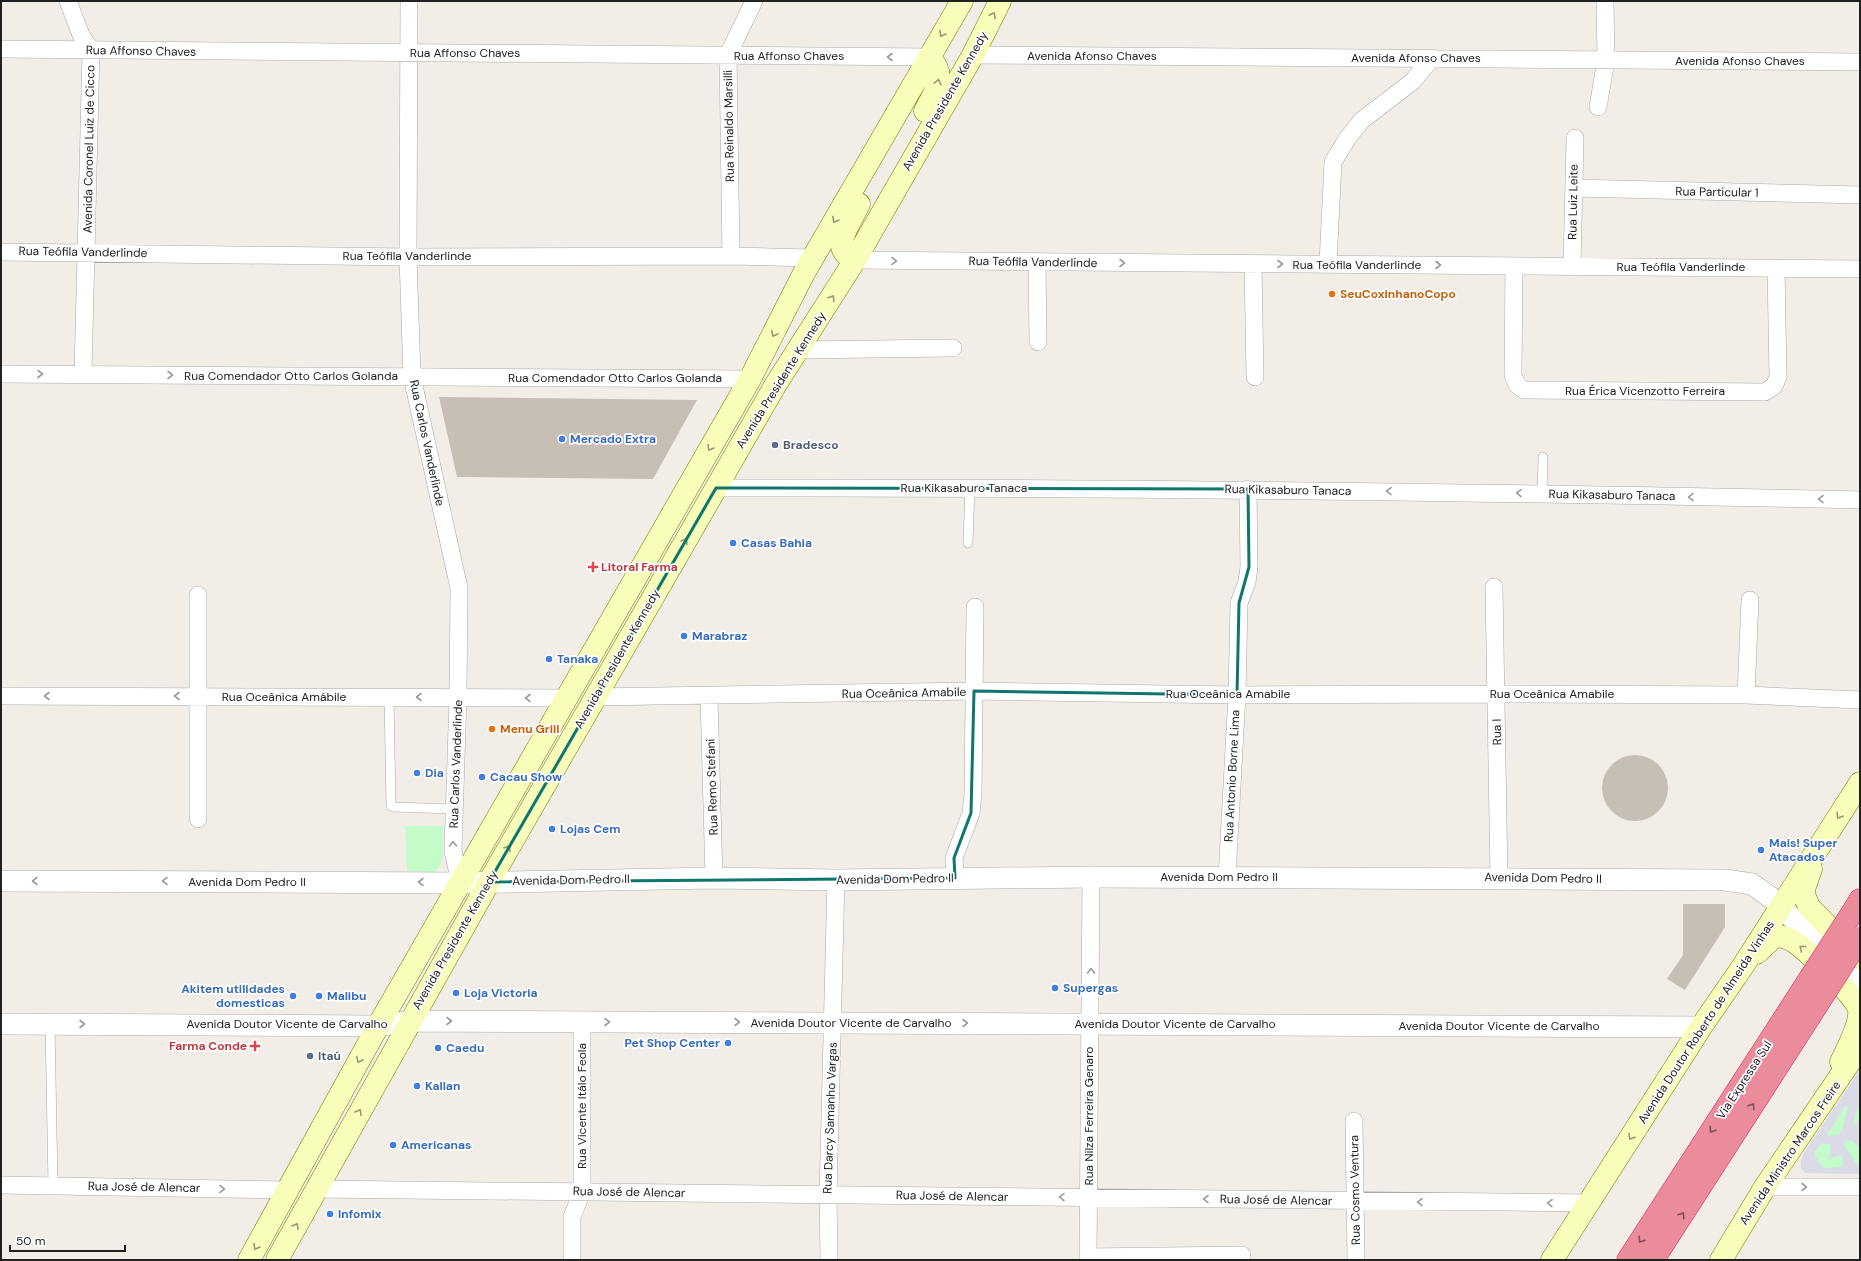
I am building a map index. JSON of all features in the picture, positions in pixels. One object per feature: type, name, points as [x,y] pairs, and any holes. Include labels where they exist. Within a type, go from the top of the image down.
[{"type":"highway","name":"Via Expressa Sul","points":[[1653,1260],[1802,1010],[1856,906]]},
{"type":"highway","name":"Via Expressa Sul","points":[[1628,1260],[1802,1010],[1860,938]]},
{"type":"main road","name":"Avenida Presidente Kennedy","points":[[249,1260],[378,1026],[750,379],[812,258],[962,1]]},
{"type":"main road","name":"Avenida Presidente Kennedy","points":[[277,1260],[410,1021],[595,697],[798,350],[855,260],[973,55],[1000,1]]},
{"type":"main road","points":[[898,183],[911,140],[940,80],[937,68],[929,57]]},
{"type":"main road","points":[[855,260],[845,253],[842,246],[842,239],[874,174],[870,159]]},
{"type":"main road","name":"Avenida Doutor Roberto de Almeida Vinhas","points":[[1552,1260],[1701,1027],[1743,966],[1860,784]]},
{"type":"main road","points":[[1817,850],[1803,892],[1809,907],[1860,959]]},
{"type":"main road","points":[[1743,966],[1776,935],[1790,939],[1804,950],[1854,998],[1859,1009],[1857,1022],[1827,1098]]},
{"type":"main road","name":"Avenida Ministro Marcos Freire","points":[[1721,1260],[1765,1187],[1827,1098],[1860,1047]]},
{"type":"street","name":"Avenida Coronel Luiz de Cicco","points":[[68,1],[81,34],[91,50],[83,374]]},
{"type":"street","name":"Rua Carlos Vanderlinde","points":[[409,1],[408,257],[412,377],[459,588],[458,698],[453,809],[453,851],[460,883]]},
{"type":"street","name":"Rua Reinaldo Marsilli","points":[[731,256],[728,55],[754,1]]},
{"type":"street","points":[[1598,106],[1606,60],[1605,1]]},
{"type":"street","name":"Rua Affonso Chaves","points":[[1,49],[929,57]]},
{"type":"street","name":"Avenida Afonso Chaves","points":[[973,55],[1860,62]]},
{"type":"street","points":[[1328,264],[1333,162],[1347,139],[1361,121],[1413,81],[1432,58]]},
{"type":"street","name":"Rua Luiz Leite","points":[[1572,266],[1575,138]]},
{"type":"street","name":"Rua Particular 1","points":[[1574,188],[1860,195]]},
{"type":"street","name":"Rua Teófila Vanderlinde","points":[[1,252],[408,257],[731,256],[812,258]]},
{"type":"street","name":"Rua Teófila Vanderlinde","points":[[855,260],[1860,269]]},
{"type":"street","points":[[1037,262],[1038,342]]},
{"type":"street","points":[[1253,264],[1255,377]]},
{"type":"street","name":"Rua Érica Vicenzotto Ferreira","points":[[1514,266],[1513,375],[1517,385],[1524,390],[1765,392],[1774,386],[1778,377],[1776,268]]},
{"type":"street","points":[[798,350],[953,348]]},
{"type":"street","name":"Rua Comendador Otto Carlos Golanda","points":[[1,374],[750,379]]},
{"type":"street","name":"Rua Kikasaburo Tanaca","points":[[716,488],[970,487],[1248,489],[1860,500]]},
{"type":"street","name":"Rua Antonio Borne Lima","points":[[1227,877],[1239,603],[1247,582],[1249,567],[1248,489]]},
{"type":"street","name":"Rua I","points":[[1494,587],[1499,878]]},
{"type":"street","points":[[198,595],[198,819]]},
{"type":"street","points":[[1746,696],[1750,600]]},
{"type":"street","points":[[955,878],[954,858],[971,813],[972,800],[975,607]]},
{"type":"street","name":"Rua Oceânica Amabile","points":[[595,697],[974,691],[1236,695],[1496,694],[1746,696],[1860,700]]},
{"type":"street","name":"Rua Oceânica Amábile","points":[[1,696],[567,698]]},
{"type":"street","name":"Rua Remo Stefani","points":[[709,696],[714,878]]},
{"type":"street","name":"Avenida Dom Pedro II","points":[[1,881],[460,883],[714,878],[836,880],[1091,877],[1725,880],[1752,884],[1781,905],[1789,915],[1860,983]]},
{"type":"street","name":"Rua Nilza Ferreira Genaro","points":[[1088,1258],[1091,877]]},
{"type":"street","name":"Rua Darcy Samanho Vargas","points":[[829,1260],[828,1195],[836,880]]},
{"type":"street","name":"Avenida Doutor Vicente de Carvalho","points":[[1,1024],[378,1026],[410,1021],[1701,1027]]},
{"type":"street","name":"Rua Vicente Itálo Feola","points":[[572,1260],[572,1217],[582,1192],[582,1022]]},
{"type":"street","name":"Rua Cosmo Ventura","points":[[1354,1121],[1356,1260]]},
{"type":"street","name":"Rua José de Alencar","points":[[1,1185],[288,1190]]},
{"type":"street","points":[[1765,1187],[1860,1187]]},
{"type":"street","name":"Rua José de Alencar","points":[[316,1189],[1589,1203]]},
{"type":"street","points":[[1088,1258],[1242,1255]]},
{"type":"lane","points":[[1542,494],[1543,457]]},
{"type":"lane","points":[[968,542],[970,487]]},
{"type":"lane","points":[[389,697],[391,806],[453,809]]},
{"type":"lane","points":[[50,1024],[50,1095],[53,1185]]},
{"type":"highlighted area","points":[[716,488],[1248,489],[1249,567],[1239,603],[1237,695],[974,691],[971,813],[954,858],[955,878],[489,882]]},
{"type":"green space","points":[[405,826],[443,826],[443,856],[438,869],[433,874],[425,877],[421,871],[407,871]]},
{"type":"green space","points":[[1860,1070],[1860,1174],[1805,1173],[1801,1163],[1804,1153]]},
{"type":"shaded area","points":[[1860,1070],[1860,1101],[1853,1123],[1856,1125],[1860,1117],[1860,1148],[1851,1140],[1843,1143],[1858,1166],[1860,1166],[1860,1174],[1805,1173],[1801,1168],[1801,1161],[1804,1153]],"holes":[[[1845,1106],[1848,1107],[1842,1130],[1839,1134],[1828,1136],[1828,1133]],[[1822,1143],[1831,1145],[1829,1159],[1840,1155],[1843,1156],[1842,1167],[1824,1168],[1818,1162],[1818,1158],[1814,1156],[1815,1151]]]},
{"type":"building","name":"Mercado Extra","points":[[439,397],[697,400],[653,479],[457,477]]},
{"type":"building","points":[[1628,755],[1642,755],[1654,760],[1663,769],[1668,781],[1666,801],[1659,812],[1642,821],[1628,821],[1616,816],[1607,807],[1602,795],[1602,781],[1607,769],[1616,760]]},
{"type":"building","points":[[1683,904],[1725,904],[1725,927],[1685,990],[1667,979],[1683,955]]},
{"type":"place","name":"SeuCoxinhanoCopo","points":[[1332,294]]},
{"type":"place","name":"Mercado Extra","points":[[562,439]]},
{"type":"place","name":"Bradesco","points":[[775,445]]},
{"type":"place","name":"Casas Bahia","points":[[733,543]]},
{"type":"place","name":"Litoral Farma","points":[[593,567]]},
{"type":"place","name":"Marabraz","points":[[684,636]]},
{"type":"place","name":"Tanaka","points":[[549,659]]},
{"type":"place","name":"Menu Grill","points":[[492,729]]},
{"type":"place","name":"Dia","points":[[417,773]]},
{"type":"place","name":"Cacau Show","points":[[482,777]]},
{"type":"place","name":"Lojas Cem","points":[[552,829]]},
{"type":"place","name":"Mais! Super Atacados","points":[[1761,850]]},
{"type":"place","name":"Supergas","points":[[1055,988]]},
{"type":"place","name":"Loja Victoria","points":[[456,993]]},
{"type":"place","name":"Akitem utilidades domesticas","points":[[293,996]]},
{"type":"place","name":"Malibu","points":[[319,996]]},
{"type":"place","name":"Pet Shop Center","points":[[728,1043]]},
{"type":"place","name":"Farma Conde","points":[[255,1046]]},
{"type":"place","name":"Caedu","points":[[438,1048]]},
{"type":"place","name":"Itaú","points":[[310,1056]]},
{"type":"place","name":"Kallan","points":[[417,1086]]},
{"type":"place","name":"Americanas","points":[[393,1145]]},
{"type":"place","name":"Infomix","points":[[330,1214]]}]
